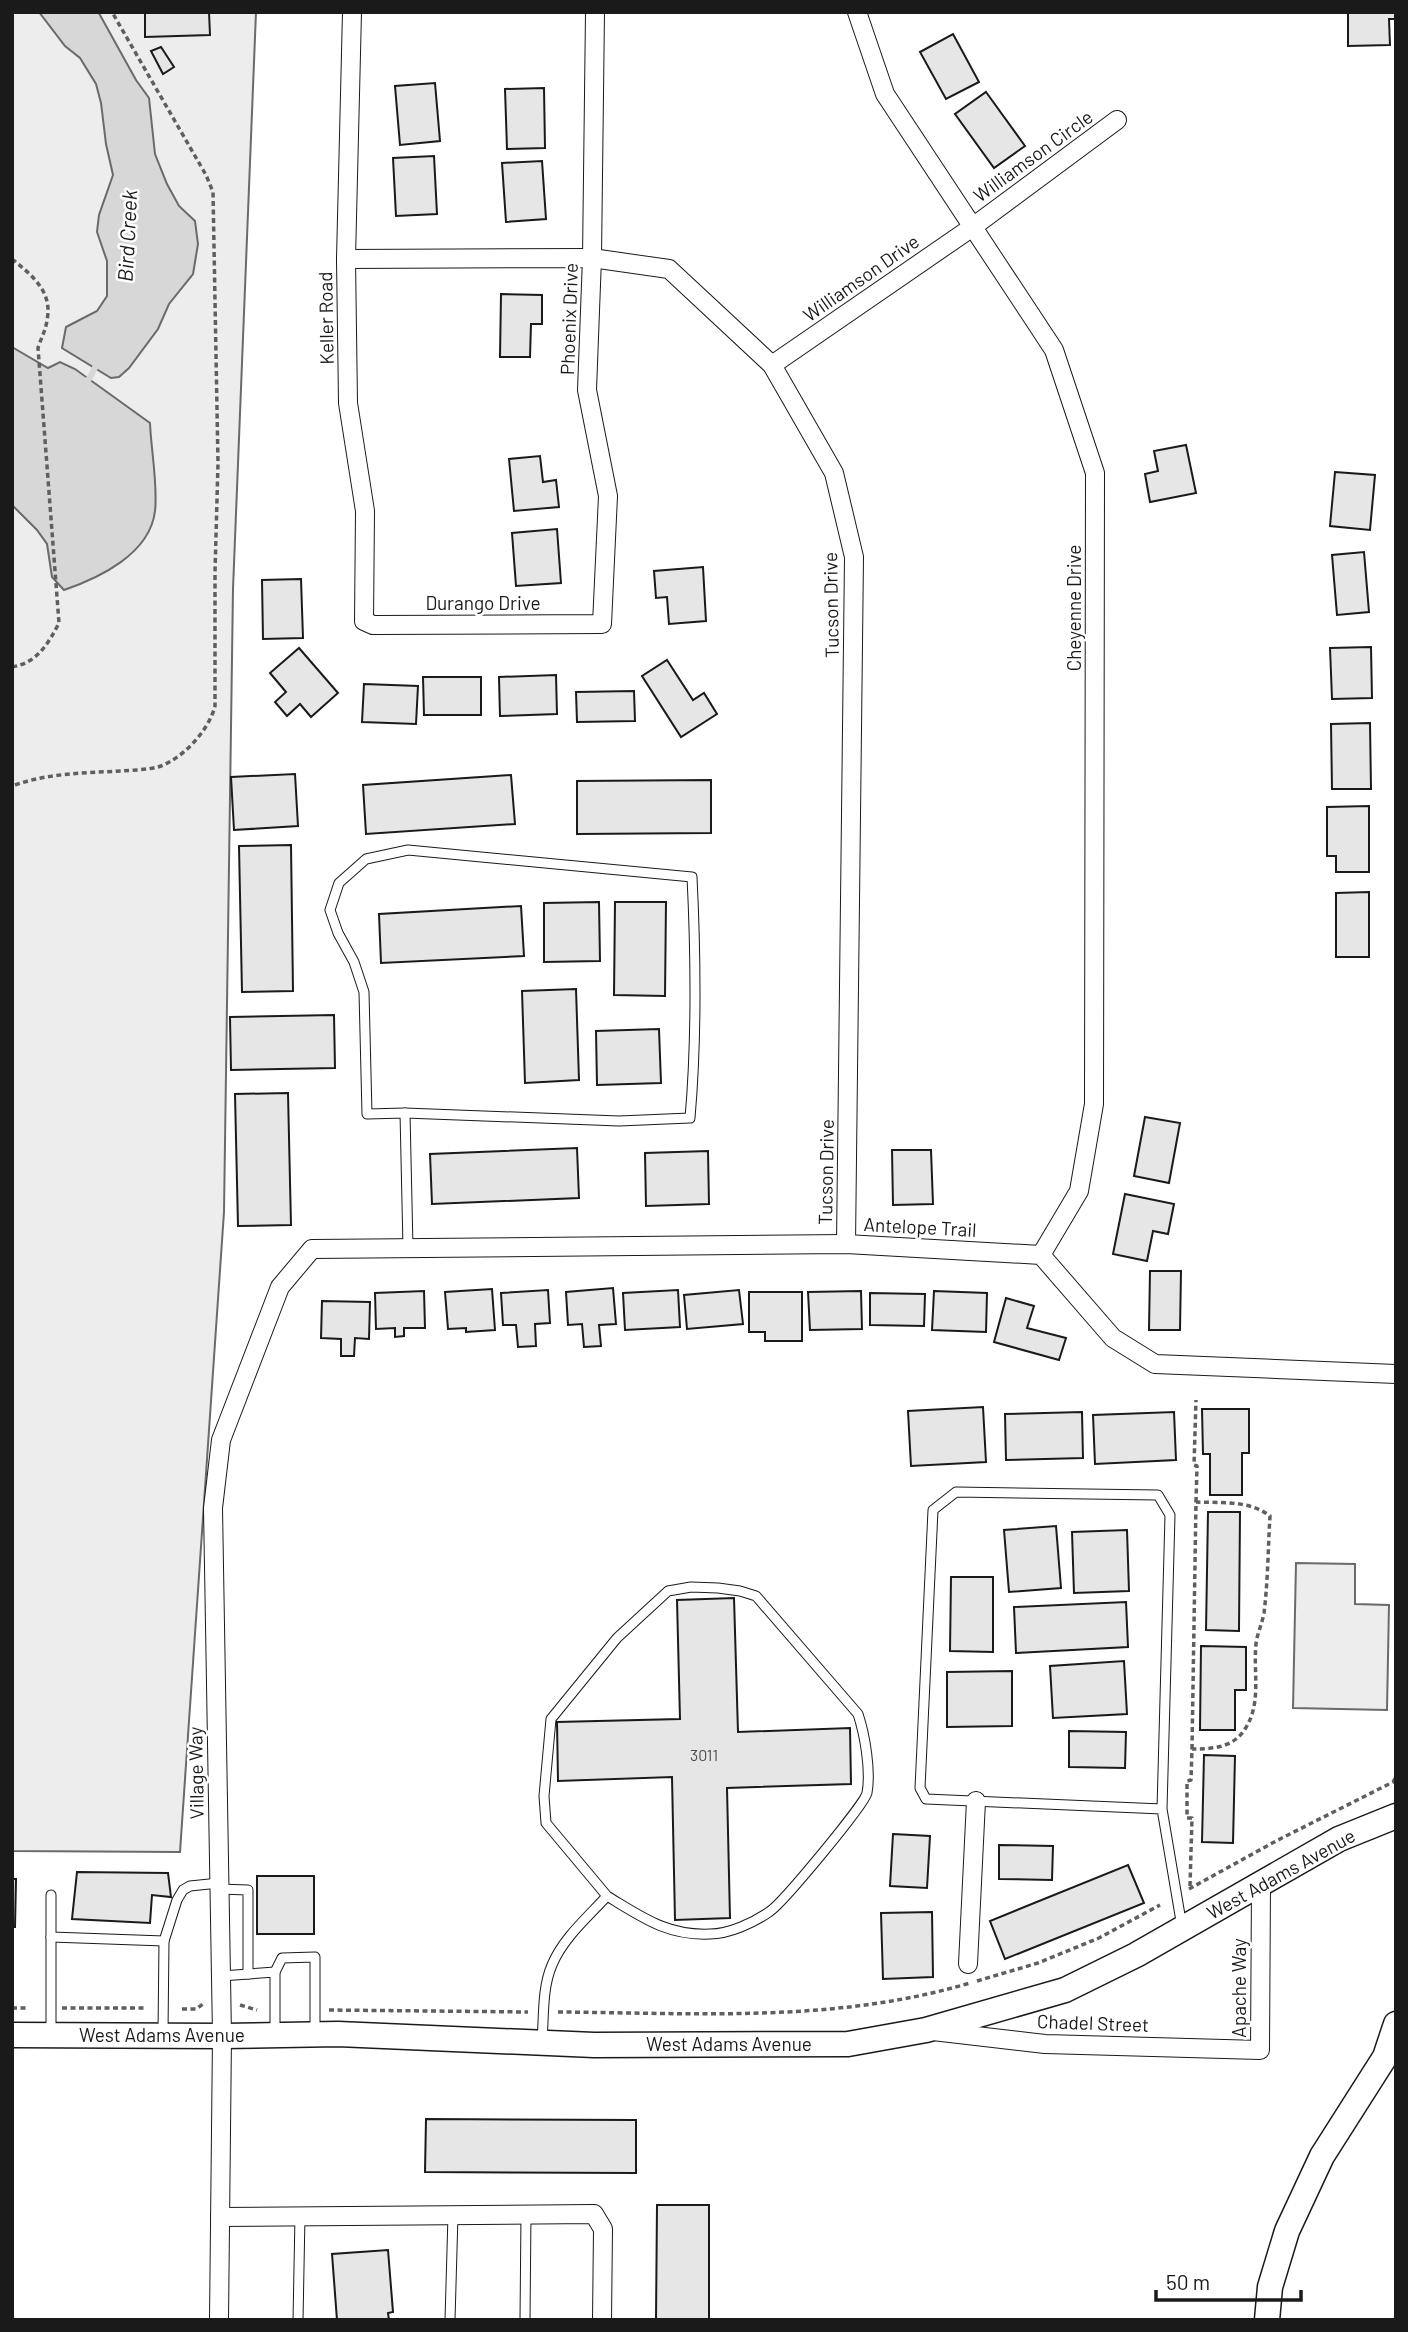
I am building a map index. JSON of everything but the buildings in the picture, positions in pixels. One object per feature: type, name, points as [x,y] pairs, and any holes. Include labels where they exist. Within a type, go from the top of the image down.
[{"type":"main road","name":"West Adams Avenue","points":[[12,2035],[316,2035],[594,2045],[848,2044],[926,2030],[1065,1990],[1136,1955],[1339,1839],[1396,1816]]},
{"type":"main road","points":[[1268,2320],[1270,2287],[1287,2231],[1322,2156],[1385,2057],[1396,2024]]},
{"type":"street","name":"Keller Road","points":[[352,12],[346,259],[348,404],[365,511],[365,621]]},
{"type":"street","name":"Phoenix Drive","points":[[594,12],[592,258],[587,390],[608,496],[602,624]]},
{"type":"street","name":"Cheyenne Drive","points":[[857,12],[885,94],[1054,349],[1095,473],[1094,1104],[1079,1191],[1041,1255]]},
{"type":"street","name":"Williamson Circle","points":[[974,226],[1117,120]]},
{"type":"street","name":"Williamson Drive","points":[[772,365],[974,226]]},
{"type":"street","name":"Tucson Drive","points":[[346,259],[592,258],[669,269],[772,365],[834,473],[854,557],[846,1244]]},
{"type":"street","name":"Durango Drive","points":[[365,621],[373,625],[602,624]]},
{"type":"street","name":"Antelope Trail","points":[[312,1249],[846,1244],[1041,1255]]},
{"type":"street","name":"Village Way","points":[[219,2320],[222,2036],[213,1508],[221,1440],[280,1287],[312,1249]]},
{"type":"street","points":[[1041,1255],[1113,1338],[1155,1364],[1396,1374]]},
{"type":"street","points":[[968,1964],[976,1801]]},
{"type":"street","name":"Apache Way","points":[[1259,2050],[1261,1884]]},
{"type":"street","name":"Chadel Street","points":[[926,2030],[1045,2044],[1259,2050]]},
{"type":"street","points":[[220,2217],[594,2214],[603,2229],[602,2320]]},
{"type":"lane","points":[[408,850],[692,877],[696,965],[691,1118],[619,1121],[405,1113],[367,1114],[364,992],[354,962],[338,933],[330,910],[339,883],[366,859],[408,850]]},
{"type":"lane","points":[[405,1113],[408,1248]]},
{"type":"lane","points":[[1162,1809],[926,1799],[920,1788],[933,1510],[956,1492],[1158,1495],[1170,1515],[1162,1809],[1182,1928]]},
{"type":"lane","points":[[691,1587],[718,1588],[740,1591],[756,1597],[858,1714],[863,1731],[867,1795],[852,1817],[771,1911],[743,1927],[713,1934],[682,1934],[658,1927],[607,1896],[546,1823],[544,1796],[551,1718],[617,1639],[668,1591],[691,1587]]},
{"type":"lane","points":[[163,2036],[163,1941],[183,1890],[190,1886],[219,1886],[247,1890],[248,1975]]},
{"type":"lane","points":[[51,1895],[51,2035]]},
{"type":"lane","points":[[542,2043],[546,1986],[552,1965],[564,1944],[607,1896]]},
{"type":"lane","points":[[51,1937],[163,1941]]},
{"type":"lane","points":[[275,2035],[275,1972],[282,1958],[315,1958],[316,2035]]},
{"type":"lane","points":[[221,1976],[275,1972]]},
{"type":"lane","points":[[525,2320],[526,2214]]},
{"type":"lane","points":[[450,2320],[453,2215]]},
{"type":"lane","points":[[298,2320],[300,2216]]},
{"type":"path","points":[[15,785],[48,776],[159,766],[181,753],[194,741],[213,715],[215,706],[218,463],[214,192],[113,12]]},
{"type":"path","points":[[12,259],[32,275],[43,289],[49,309],[47,324],[38,348],[59,623],[47,647],[26,665],[12,667]]},
{"type":"path","points":[[1196,1400],[1192,1749],[1191,1780],[1187,1781],[1187,1818],[1192,1818],[1189,1889],[1312,1822],[1393,1782],[1396,1777]]},
{"type":"path","points":[[1192,1749],[1211,1749],[1226,1745],[1245,1729],[1252,1709],[1256,1694],[1256,1644],[1266,1593],[1270,1516],[1260,1508],[1241,1504],[1196,1502]]},
{"type":"path","points":[[558,2012],[779,2014],[858,2008],[939,1992],[1038,1963],[1099,1938],[1160,1905]]},
{"type":"path","points":[[181,2008],[196,2009],[203,2004]]},
{"type":"path","points":[[240,2005],[257,2010]]},
{"type":"path","points":[[12,2008],[26,2008]]},
{"type":"path","points":[[60,2008],[144,2008]]},
{"type":"path","points":[[329,2010],[528,2012]]},
{"type":"shaded area","points":[[12,12],[256,12],[233,589],[224,1212],[180,1852],[12,1851]]},
{"type":"shaded area","points":[[1296,1563],[1355,1564],[1355,1604],[1389,1605],[1387,1710],[1293,1708]]},
{"type":"water","points":[[39,12],[98,12],[149,98],[155,154],[179,206],[195,221],[198,244],[193,274],[169,304],[158,329],[119,377],[111,378],[62,348],[66,327],[97,311],[107,296],[107,261],[97,232],[99,215],[113,175],[96,84],[80,58],[65,46]]},
{"type":"water","points":[[12,347],[48,368],[60,362],[75,369],[150,423],[156,490],[155,511],[144,540],[133,552],[107,571],[64,590],[52,577],[47,544],[12,505]]},
{"type":"waterway","name":"Bird Creek","points":[[82,383],[89,379],[98,362]]}]
